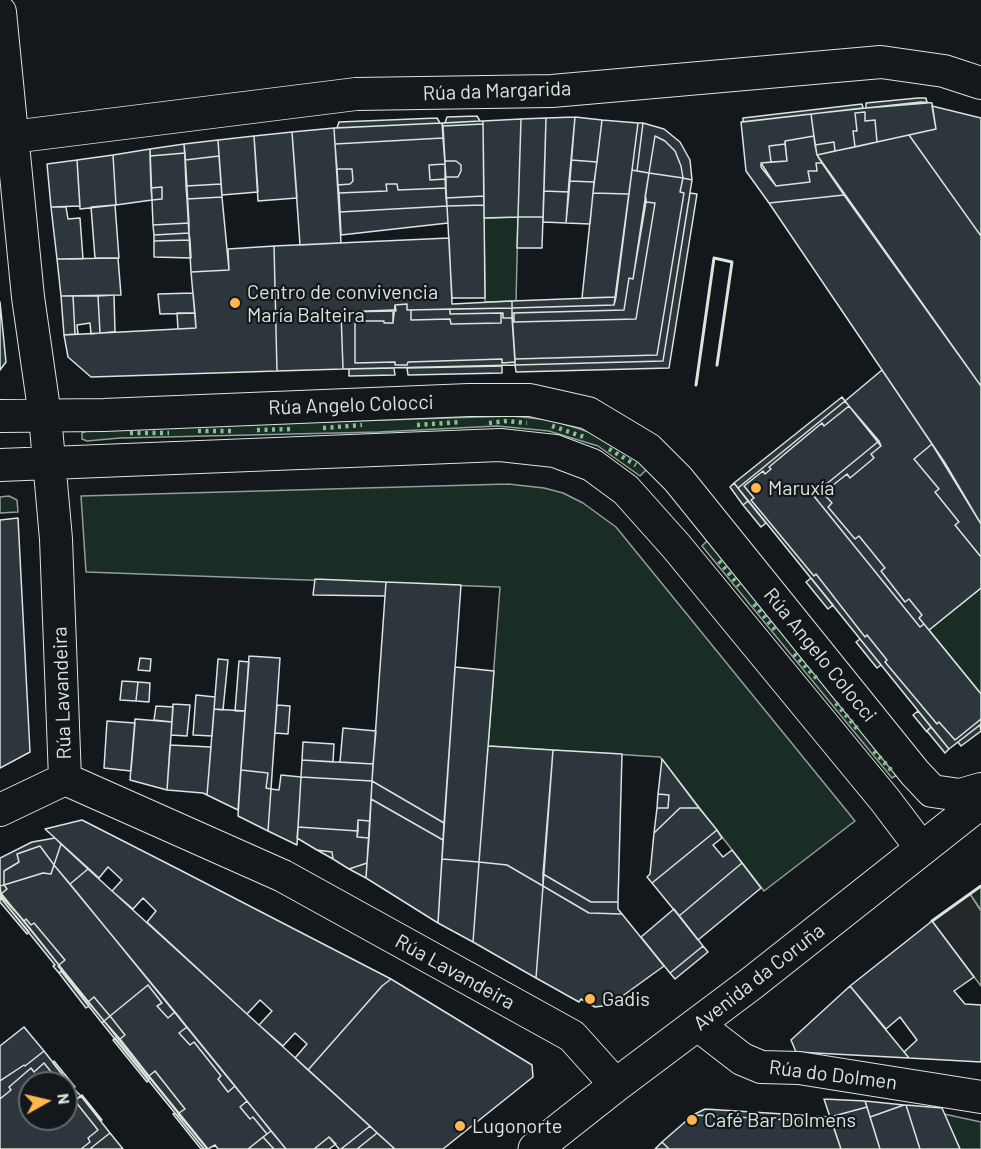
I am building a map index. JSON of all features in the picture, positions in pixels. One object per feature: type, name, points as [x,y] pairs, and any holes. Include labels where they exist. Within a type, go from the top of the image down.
[{"type":"street","name":"Rúa Lavandeira","points":[[0,12],[28,297],[45,416],[56,539],[65,779],[294,881],[572,1036],[616,1085]]},
{"type":"street","name":"Rúa da Margarida","points":[[12,137],[356,94],[552,91],[881,62],[944,71],[981,83]]},
{"type":"street","name":"Rúa Angelo Colocci","points":[[0,416],[458,400],[530,400],[588,413],[648,449],[678,479],[915,773],[932,790],[960,795],[981,789]]},
{"type":"street","name":"Rúa Angelo Colocci","points":[[0,465],[500,445],[555,452],[592,465],[626,490],[644,509],[816,716],[922,849]]},
{"type":"street","points":[[644,509],[678,479]]},
{"type":"street","points":[[0,810],[65,779]]},
{"type":"street","name":"Avenida da Coruña","points":[[535,1149],[616,1085],[698,1025],[981,802]]},
{"type":"street","name":"Rúa do Dolmen","points":[[698,1025],[742,1059],[761,1067],[799,1068],[981,1097]]},
{"type":"green space","points":[[518,217],[516,301],[485,302],[484,218]]},
{"type":"green space","points":[[512,416],[551,420],[589,432],[620,448],[647,469],[640,476],[598,446],[549,431],[497,426],[379,432],[120,438],[87,441],[82,439],[82,433],[93,429]]},
{"type":"green space","points":[[508,484],[544,488],[563,493],[583,503],[616,527],[855,821],[764,891],[660,757],[488,746],[500,587],[86,572],[81,496]]},
{"type":"green space","points":[[9,496],[17,500],[18,512],[0,513],[0,497]]},
{"type":"green space","points":[[709,539],[900,773],[892,778],[702,546]]},
{"type":"green space","points":[[981,588],[981,694],[929,630]]},
{"type":"green space","points":[[981,886],[981,910],[970,894]]},
{"type":"green space","points":[[944,1114],[981,1122],[981,1149],[960,1149]]},
{"type":"shaded area","points":[[970,894],[981,911],[981,986],[932,921]]},
{"type":"building","points":[[926,98],[927,103],[866,108],[866,103]]},
{"type":"building","points":[[921,102],[932,103],[936,129],[877,142],[875,120],[865,121],[865,112],[855,113],[857,131],[853,131],[855,147],[835,151],[834,142],[815,145],[811,114]]},
{"type":"building","points":[[862,104],[863,108],[743,122],[743,118]]},
{"type":"building","points":[[932,106],[981,118],[981,236],[909,135],[936,129]]},
{"type":"building","points":[[865,112],[865,121],[875,120],[877,142],[855,147],[853,131],[857,131],[855,113]]},
{"type":"building","points":[[811,114],[814,136],[769,146],[771,162],[761,163],[761,167],[776,186],[810,182],[808,171],[817,171],[816,163],[822,163],[844,195],[769,203],[746,171],[741,122]]},
{"type":"building","points":[[477,116],[480,121],[445,123],[447,117]]},
{"type":"building","points":[[575,117],[602,120],[597,162],[571,160]]},
{"type":"building","points":[[575,117],[569,192],[544,191],[546,118]]},
{"type":"building","points":[[437,118],[440,123],[337,128],[339,122]]},
{"type":"building","points":[[546,118],[543,217],[518,217],[521,119]]},
{"type":"building","points":[[521,119],[518,217],[484,218],[483,121]]},
{"type":"building","points":[[602,120],[638,123],[629,194],[593,193]]},
{"type":"building","points":[[483,121],[483,124],[443,126],[442,123]]},
{"type":"building","points":[[442,123],[443,138],[335,144],[334,128]]},
{"type":"building","points":[[638,123],[643,123],[637,171],[632,170]]},
{"type":"building","points":[[643,123],[664,129],[680,142],[690,160],[692,180],[683,178],[675,151],[665,141],[655,136],[649,173],[637,171]]},
{"type":"building","points":[[483,124],[484,196],[446,198],[445,177],[458,177],[461,165],[456,161],[445,161],[443,126]]},
{"type":"building","points":[[334,128],[341,243],[300,245],[292,132]]},
{"type":"building","points":[[292,132],[297,198],[258,201],[254,136]]},
{"type":"building","points":[[909,135],[981,236],[981,386],[817,155]]},
{"type":"building","points":[[254,136],[258,192],[222,195],[218,140]]},
{"type":"building","points":[[655,136],[665,141],[675,151],[683,178],[649,173]]},
{"type":"building","points":[[814,136],[817,155],[822,163],[816,163],[817,171],[808,171],[810,182],[776,186],[761,163],[787,161],[785,141]]},
{"type":"building","points":[[443,138],[445,164],[429,165],[430,180],[446,179],[446,188],[398,190],[397,184],[386,184],[387,191],[339,193],[338,185],[350,184],[353,181],[352,169],[337,169],[335,144]]},
{"type":"building","points":[[218,140],[219,156],[185,160],[184,144]]},
{"type":"building","points":[[834,142],[835,151],[817,155],[815,145]]},
{"type":"building","points":[[184,144],[185,153],[150,156],[150,149]]},
{"type":"building","points":[[785,144],[787,161],[771,162],[769,146]]},
{"type":"building","points":[[150,149],[152,200],[116,205],[113,155]]},
{"type":"building","points":[[185,153],[189,223],[153,225],[152,200],[162,199],[162,187],[151,188],[150,156]]},
{"type":"building","points":[[113,155],[116,205],[80,209],[77,160]]},
{"type":"building","points":[[219,156],[221,184],[186,186],[185,160]]},
{"type":"building","points":[[77,160],[80,206],[51,207],[47,164]]},
{"type":"building","points":[[571,160],[597,162],[594,182],[569,181]]},
{"type":"building","points":[[445,161],[456,161],[461,165],[458,177],[445,177]]},
{"type":"building","points":[[445,164],[446,179],[430,180],[429,165]]},
{"type":"building","points":[[337,169],[352,169],[353,181],[350,184],[338,185]]},
{"type":"building","points":[[632,170],[649,173],[633,279],[629,278],[624,310],[512,313],[512,308],[614,305]]},
{"type":"building","points":[[649,173],[683,178],[680,192],[684,193],[657,355],[515,359],[512,313],[514,313],[514,322],[636,319],[655,203],[646,202],[645,197]]},
{"type":"building","points":[[683,178],[692,180],[663,361],[515,365],[515,359],[657,355],[684,193],[680,192]]},
{"type":"building","points":[[569,181],[594,182],[590,224],[566,223]]},
{"type":"building","points":[[221,184],[222,197],[187,199],[186,186]]},
{"type":"building","points":[[386,184],[397,184],[398,190],[446,188],[447,206],[340,212],[339,193],[387,191]]},
{"type":"building","points":[[162,187],[162,199],[152,200],[151,188]]},
{"type":"building","points":[[544,191],[569,192],[566,223],[543,222]]},
{"type":"building","points":[[593,193],[629,194],[616,297],[582,298]]},
{"type":"building","points":[[690,193],[697,194],[669,368],[516,372],[515,365],[663,361]]},
{"type":"building","points":[[844,195],[981,386],[981,524],[945,463],[769,203]]},
{"type":"building","points":[[484,196],[484,205],[447,206],[446,198]]},
{"type":"building","points":[[222,197],[229,270],[191,272],[187,199]]},
{"type":"building","points":[[646,202],[655,203],[636,319],[514,322],[514,313],[624,310],[629,278],[633,279]]},
{"type":"building","points":[[115,205],[119,258],[95,258],[91,207]]},
{"type":"building","points":[[484,205],[485,298],[452,298],[447,206]]},
{"type":"building","points":[[447,206],[448,223],[341,235],[340,212]]},
{"type":"building","points":[[51,207],[66,207],[68,219],[80,218],[83,259],[57,259]]},
{"type":"building","points":[[518,217],[543,217],[542,248],[517,248]]},
{"type":"building","points":[[189,223],[189,233],[154,235],[153,225]]},
{"type":"building","points":[[189,233],[190,240],[154,241],[154,235]]},
{"type":"building","points":[[449,238],[452,304],[512,301],[512,308],[407,310],[407,304],[395,305],[396,311],[341,312],[343,369],[277,371],[274,246]]},
{"type":"building","points":[[190,240],[191,258],[154,257],[154,241]]},
{"type":"building","name":"Centro de convivencia María Balteira","points":[[274,246],[277,371],[91,377],[68,357],[64,335],[196,328],[191,272],[229,270],[228,249]]},
{"type":"building","points":[[118,258],[121,295],[61,296],[57,259]]},
{"type":"building","points":[[193,293],[195,313],[160,314],[158,294]]},
{"type":"building","points":[[114,295],[115,332],[100,333],[98,296]]},
{"type":"building","points":[[61,296],[73,296],[75,334],[64,335]]},
{"type":"building","points":[[73,296],[98,296],[100,333],[91,334],[90,323],[77,325],[78,334],[75,334]]},
{"type":"building","points":[[616,297],[614,305],[512,308],[512,301]]},
{"type":"building","points":[[0,302],[6,362],[0,370]]},
{"type":"building","points":[[407,304],[407,310],[411,310],[411,320],[450,319],[451,324],[501,323],[501,313],[503,313],[503,318],[512,318],[515,362],[502,363],[502,359],[408,362],[407,365],[395,365],[395,362],[355,363],[355,321],[393,323],[395,305]]},
{"type":"building","points":[[512,308],[512,318],[503,318],[503,313],[450,314],[450,309]]},
{"type":"building","points":[[450,309],[450,314],[501,313],[501,323],[451,324],[450,319],[411,320],[411,310]]},
{"type":"building","points":[[393,310],[393,323],[355,321],[355,363],[395,362],[395,365],[407,365],[408,362],[502,359],[502,363],[515,362],[515,365],[343,369],[341,312]]},
{"type":"building","points":[[177,313],[195,313],[196,328],[178,329]]},
{"type":"building","points":[[502,366],[502,373],[408,375],[407,368]]},
{"type":"building","points":[[394,368],[395,375],[349,376],[349,369]]},
{"type":"building","points":[[882,370],[932,444],[914,459],[939,489],[935,492],[959,522],[955,525],[981,557],[981,588],[929,630],[919,618],[922,615],[909,599],[905,602],[881,571],[885,568],[859,536],[855,539],[828,507],[832,503],[823,493],[847,474],[850,478],[874,458],[871,454],[881,446],[845,401]]},
{"type":"building","points":[[842,397],[845,401],[738,488],[734,483]]},
{"type":"building","points":[[845,401],[849,406],[824,426],[822,423],[769,467],[771,469],[765,474],[763,471],[744,486],[754,498],[751,500],[814,576],[816,574],[865,637],[867,635],[887,660],[885,662],[937,724],[939,722],[955,740],[981,719],[981,724],[949,749],[738,488]]},
{"type":"building","points":[[849,406],[879,441],[813,495],[920,627],[924,624],[981,694],[981,719],[955,740],[939,722],[937,724],[885,662],[887,660],[867,635],[865,637],[816,574],[814,576],[751,500],[754,498],[744,486],[763,471],[765,474],[771,469],[769,467],[822,423],[824,426]]},
{"type":"building","points":[[879,441],[881,446],[871,454],[874,458],[850,478],[847,474],[823,493],[832,503],[828,507],[855,539],[859,536],[885,568],[881,571],[905,602],[909,599],[922,615],[919,618],[924,624],[920,627],[813,495]]},
{"type":"building","points":[[932,444],[981,524],[981,557],[955,525],[959,522],[935,492],[939,489],[914,459]]},
{"type":"building","points":[[734,483],[748,501],[743,505],[730,487]]},
{"type":"building","points":[[748,501],[766,523],[761,527],[743,505]]},
{"type":"building","points":[[18,518],[30,752],[0,768],[0,520]]},
{"type":"building","points":[[811,578],[833,605],[828,609],[806,582]]},
{"type":"building","points":[[315,579],[386,582],[385,596],[313,595]]},
{"type":"building","points":[[386,582],[461,585],[444,823],[372,781]]},
{"type":"building","points":[[860,639],[881,665],[877,668],[856,642]]},
{"type":"building","points":[[249,656],[280,658],[271,789],[266,788],[268,773],[241,770]]},
{"type":"building","points":[[140,658],[151,659],[150,671],[138,670]]},
{"type":"building","points":[[218,659],[228,660],[223,710],[214,709]]},
{"type":"building","points":[[239,661],[249,662],[245,711],[235,711]]},
{"type":"building","points":[[455,667],[494,671],[479,862],[442,859]]},
{"type":"building","points":[[122,681],[138,682],[136,701],[120,700]]},
{"type":"building","points":[[138,682],[150,683],[149,702],[136,701]]},
{"type":"building","points":[[196,695],[215,697],[212,736],[193,735]]},
{"type":"building","points":[[173,704],[190,705],[187,736],[171,735]]},
{"type":"building","points":[[277,705],[290,706],[288,734],[275,733]]},
{"type":"building","points":[[156,706],[173,707],[172,722],[154,720]]},
{"type":"building","points":[[214,709],[245,711],[238,810],[207,795]]},
{"type":"building","points":[[918,711],[931,727],[928,732],[927,732],[913,715]]},
{"type":"building","points":[[135,719],[172,722],[167,790],[130,780]]},
{"type":"building","points":[[107,721],[135,723],[131,771],[104,768]]},
{"type":"building","points":[[980,725],[981,731],[961,746],[958,742]]},
{"type":"building","points":[[931,727],[949,749],[945,753],[927,731]]},
{"type":"building","points":[[343,728],[376,731],[373,764],[340,762]]},
{"type":"building","points":[[303,742],[334,744],[333,762],[302,760]]},
{"type":"building","points":[[170,745],[211,747],[207,795],[167,790]]},
{"type":"building","points":[[488,746],[553,750],[543,886],[507,865],[479,862]]},
{"type":"building","points":[[553,750],[622,754],[618,902],[591,902],[543,874]]},
{"type":"building","points":[[662,759],[699,808],[680,808],[654,833],[657,808],[668,808],[669,795],[658,794]]},
{"type":"building","points":[[302,760],[373,764],[372,781],[301,777]]},
{"type":"building","points":[[241,770],[268,773],[266,788],[271,789],[268,831],[238,816]]},
{"type":"building","points":[[281,775],[301,777],[297,845],[268,831],[271,789],[279,790]]},
{"type":"building","points":[[301,777],[372,781],[370,821],[358,820],[358,831],[298,827]]},
{"type":"building","points":[[372,781],[444,823],[443,840],[371,799]]},
{"type":"building","points":[[658,794],[669,795],[668,808],[657,808]]},
{"type":"building","points":[[371,799],[443,840],[438,923],[366,878]]},
{"type":"building","points":[[680,808],[699,808],[717,830],[652,883],[647,877],[650,874],[654,833]]},
{"type":"building","points":[[82,820],[391,979],[382,986],[308,1070],[295,1058],[307,1044],[295,1033],[283,1046],[259,1025],[272,1011],[260,1000],[247,1014],[147,922],[156,911],[143,898],[133,909],[112,891],[122,880],[108,867],[99,878],[45,829]]},
{"type":"building","points":[[358,820],[370,821],[369,838],[357,837]]},
{"type":"building","points":[[298,827],[358,831],[357,837],[369,838],[367,863],[349,869],[333,859],[332,852],[317,850],[297,838]]},
{"type":"building","points":[[717,830],[722,838],[713,845],[723,857],[732,850],[742,863],[679,916],[652,883]]},
{"type":"building","points":[[55,838],[61,844],[54,865],[40,846],[17,854],[19,862],[4,871],[4,885],[0,886],[0,858],[32,842]]},
{"type":"building","points":[[61,844],[88,869],[70,884],[54,865]]},
{"type":"building","points":[[40,846],[54,865],[51,874],[43,873],[4,885],[4,871],[19,862],[17,854]]},
{"type":"building","points":[[317,850],[332,852],[333,859]]},
{"type":"building","points":[[442,859],[479,862],[473,942],[438,923]]},
{"type":"building","points":[[479,862],[507,865],[543,886],[536,978],[473,942]]},
{"type":"building","points":[[367,863],[366,878],[349,869]]},
{"type":"building","points":[[742,863],[761,888],[698,940],[679,916]]},
{"type":"building","points":[[54,865],[175,1012],[168,1018],[157,1006],[162,1003],[148,985],[110,1016],[94,997],[88,1002],[59,965],[65,960],[34,923],[31,925],[26,919],[24,921],[1,894],[7,889],[4,885],[43,873],[51,874]]},
{"type":"building","points":[[88,869],[370,1126],[341,1149],[329,1137],[314,1149],[286,1149],[70,884]]},
{"type":"building","points":[[543,874],[591,902],[618,902],[618,909],[622,914],[589,913],[543,886]]},
{"type":"building","points":[[4,885],[7,889],[1,894],[0,886]]},
{"type":"building","points":[[543,886],[589,913],[622,914],[664,966],[610,1005],[595,1007],[581,999],[579,1002],[536,978]]},
{"type":"building","points":[[0,892],[104,1021],[102,1023],[61,971],[59,973],[53,966],[55,965],[0,897]]},
{"type":"building","points":[[1,894],[24,921],[0,895]]},
{"type":"building","points":[[0,897],[29,932],[27,934],[0,902]]},
{"type":"building","points":[[674,909],[703,946],[670,973],[641,937]]},
{"type":"building","points":[[26,919],[31,925],[34,923],[65,960],[59,965],[24,921]]},
{"type":"building","points":[[932,921],[974,977],[954,991],[965,1004],[981,1005],[981,1062],[909,1058],[904,1052],[917,1040],[900,1017],[886,1029],[850,986]]},
{"type":"building","points":[[703,946],[708,952],[675,979],[670,973]]},
{"type":"building","points":[[59,965],[88,1002],[58,966]]},
{"type":"building","points":[[61,971],[89,1006],[86,1008],[59,973]]},
{"type":"building","points":[[391,979],[532,1065],[533,1077],[443,1149],[395,1149],[308,1070],[382,986]]},
{"type":"building","points":[[148,985],[162,1003],[157,1006],[168,1018],[175,1012],[187,1027],[179,1033],[190,1045],[194,1042],[221,1076],[218,1079],[228,1092],[235,1086],[247,1101],[240,1107],[250,1119],[253,1117],[267,1134],[248,1149],[218,1149],[215,1145],[208,1149],[179,1113],[185,1109],[155,1071],[149,1076],[120,1039],[125,1035],[110,1016]]},
{"type":"building","points":[[850,986],[909,1058],[796,1052],[791,1040]]},
{"type":"building","points":[[94,997],[110,1016],[104,1021],[88,1002]]},
{"type":"building","points":[[110,1016],[125,1035],[120,1039],[104,1021]]},
{"type":"building","points":[[104,1021],[207,1149],[204,1149],[102,1023]]},
{"type":"building","points":[[24,1027],[44,1051],[0,1081],[0,1046]]},
{"type":"building","points":[[187,1027],[235,1086],[228,1092],[218,1079],[221,1076],[194,1042],[190,1045],[179,1033]]},
{"type":"building","points":[[115,1038],[149,1080],[147,1082],[113,1040]]},
{"type":"building","points":[[120,1039],[149,1076],[119,1040]]},
{"type":"building","points":[[44,1051],[60,1071],[50,1071],[44,1063],[35,1071],[31,1068],[28,1071],[18,1071],[18,1079],[9,1087],[11,1090],[0,1099],[0,1081]]},
{"type":"building","points":[[54,1061],[62,1071],[59,1071],[53,1063]]},
{"type":"building","points":[[44,1063],[50,1071],[35,1071]]},
{"type":"building","points":[[155,1071],[185,1109],[179,1113],[149,1076]]},
{"type":"building","points":[[18,1079],[18,1131],[78,1131],[78,1105],[98,1130],[88,1138],[90,1142],[81,1149],[0,1149],[0,1099],[11,1090],[9,1087]]},
{"type":"building","points":[[81,1096],[102,1120],[101,1121]]},
{"type":"building","points":[[81,1096],[110,1133],[92,1149],[81,1149],[90,1142],[88,1138],[98,1130],[78,1105],[78,1098]]},
{"type":"building","points":[[824,1099],[865,1101],[867,1107],[830,1117]]},
{"type":"building","points":[[247,1101],[271,1131],[267,1134],[253,1117],[250,1119],[240,1107]]},
{"type":"building","points":[[865,1101],[904,1105],[870,1117]]},
{"type":"building","points":[[906,1105],[920,1149],[880,1149],[870,1117]]},
{"type":"building","points":[[906,1105],[942,1108],[960,1149],[920,1149]]},
{"type":"building","points":[[867,1107],[880,1149],[841,1149],[830,1117]]},
{"type":"building","points":[[705,1109],[830,1117],[832,1122],[693,1115]]},
{"type":"building","points":[[175,1113],[204,1149],[201,1149],[173,1114]]},
{"type":"building","points":[[179,1113],[208,1149],[178,1114]]},
{"type":"building","points":[[693,1115],[832,1122],[841,1149],[669,1149],[662,1142]]},
{"type":"building","points":[[370,1126],[377,1133],[357,1149],[341,1149]]},
{"type":"building","points":[[271,1131],[286,1149],[274,1149],[263,1137]]},
{"type":"building","points":[[110,1133],[123,1149],[91,1148]]},
{"type":"building","points":[[377,1133],[395,1149],[357,1149]]},
{"type":"building","points":[[263,1137],[274,1149],[248,1149]]},
{"type":"building","points":[[329,1137],[336,1144],[329,1149],[314,1149]]},
{"type":"building","points":[[662,1142],[669,1149],[655,1149]]},
{"type":"hedge","points":[[489,423],[507,421],[527,423]]},
{"type":"hedge","points":[[417,425],[460,422]]},
{"type":"hedge","points":[[323,428],[362,425]]},
{"type":"hedge","points":[[552,426],[584,437]]},
{"type":"hedge","points":[[257,430],[293,429]]},
{"type":"hedge","points":[[198,431],[235,431]]},
{"type":"hedge","points":[[130,433],[169,433]]},
{"type":"hedge","points":[[609,449],[636,465]]},
{"type":"hedge","points":[[719,561],[739,586]]},
{"type":"hedge","points":[[754,604],[777,632]]},
{"type":"hedge","points":[[794,654],[819,681]]},
{"type":"hedge","points":[[836,703],[859,731]]},
{"type":"hedge","points":[[874,751],[893,772]]},
{"type":"wall","points":[[696,385],[714,258],[732,262],[717,365]]},
{"type":"wall","points":[[932,921],[981,886]]},
{"type":"place","name":"Centro de convivencia María Balteira","points":[[235,303]]},
{"type":"place","name":"Maruxía","points":[[756,488]]},
{"type":"place","name":"Gadis","points":[[590,999]]},
{"type":"place","name":"Café Bar Dolmens","points":[[692,1120]]},
{"type":"place","name":"Lugonorte","points":[[460,1126]]}]
